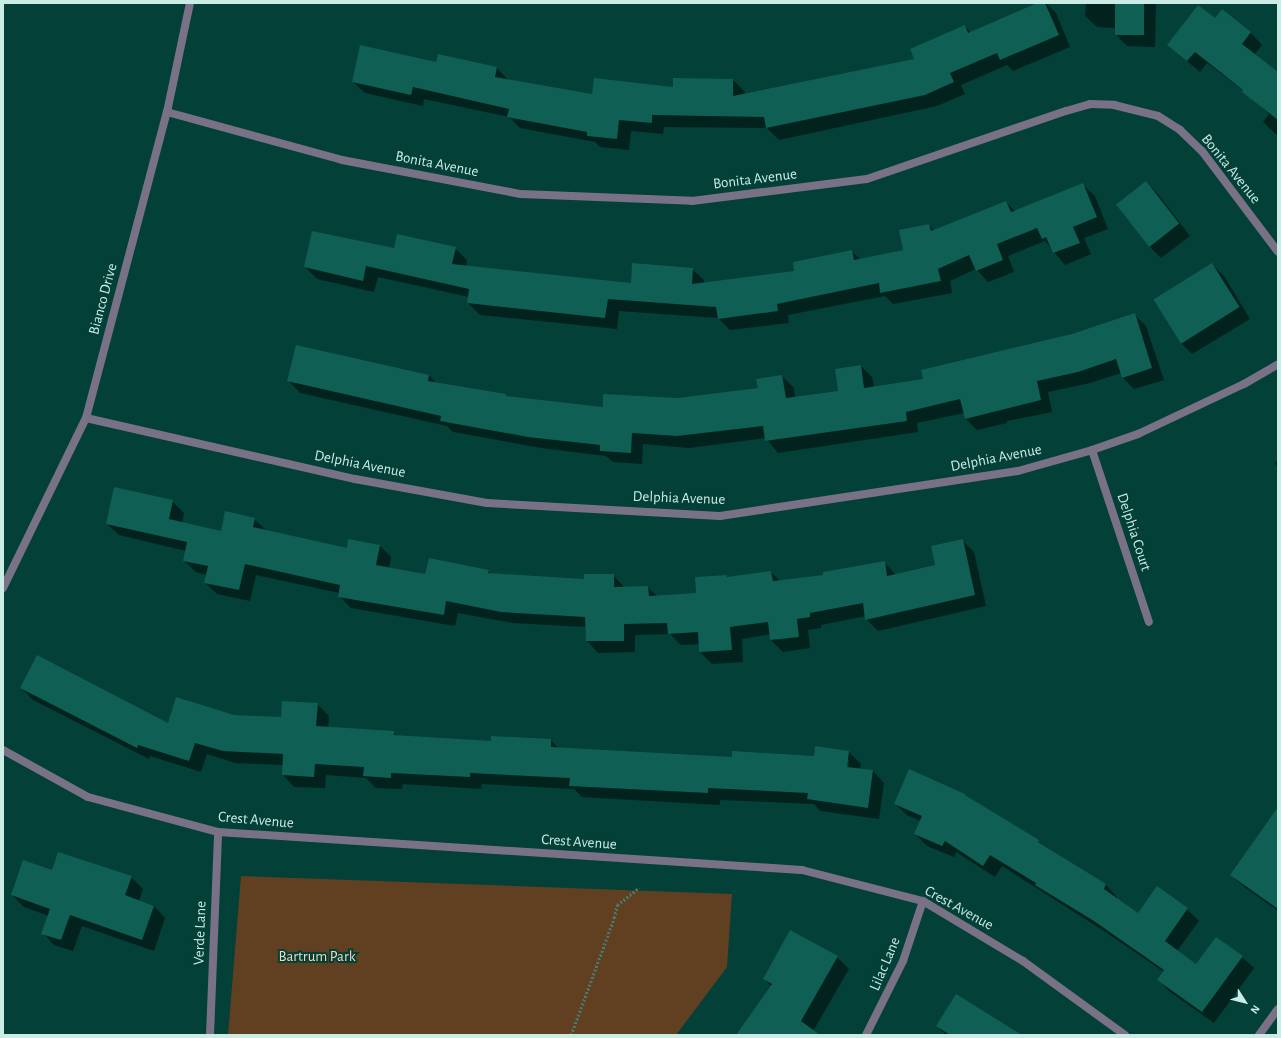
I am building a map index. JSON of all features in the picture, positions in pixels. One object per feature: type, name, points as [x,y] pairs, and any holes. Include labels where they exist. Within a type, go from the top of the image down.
[{"type":"street","name":"Bianco Drive","points":[[3,588],[86,418],[167,112],[190,3]]},
{"type":"street","name":"Bonita Avenue","points":[[167,112],[342,160],[521,194],[692,201],[867,178],[1066,111],[1090,104],[1114,105],[1158,116],[1180,130],[1202,151],[1278,252]]},
{"type":"street","name":"Delphia Avenue","points":[[86,418],[355,479],[487,503],[720,516],[1018,471],[1092,450],[1138,434],[1206,404],[1278,364]]},
{"type":"street","name":"Delphia Court","points":[[1092,450],[1150,622]]},
{"type":"street","name":"Crest Avenue","points":[[3,750],[88,797],[218,832],[802,870],[923,901],[1023,961],[1125,1035]]},
{"type":"street","name":"Verde Lane","points":[[210,1035],[218,832]]},
{"type":"street","name":"Lilac Lane","points":[[866,1035],[903,961],[923,901]]},
{"type":"street","points":[[1259,1035],[1278,1009]]},
{"type":"path","points":[[571,1035],[612,924],[617,905],[639,888]]},
{"type":"green space","name":"Bartrum Park","points":[[241,876],[732,894],[727,967],[676,1035],[228,1035]]},
{"type":"building","points":[[1037,3],[1045,3],[1059,35],[1000,60],[997,53],[950,73],[954,82],[925,95],[766,128],[764,117],[652,115],[652,123],[619,120],[617,139],[587,136],[587,132],[507,117],[509,109],[413,87],[411,95],[352,82],[360,45],[436,62],[438,54],[497,67],[495,77],[592,94],[594,78],[673,87],[673,78],[733,79],[733,96],[914,59],[910,49],[965,25],[968,33]]},
{"type":"building","points":[[1115,3],[1144,3],[1144,35],[1115,35]]},
{"type":"building","points":[[1198,5],[1215,18],[1222,9],[1251,32],[1242,44],[1278,72],[1278,120],[1195,52],[1187,61],[1167,45]]},
{"type":"building","points":[[1146,181],[1179,224],[1149,247],[1116,204]]},
{"type":"building","points":[[1083,183],[1097,217],[1073,227],[1080,243],[1053,253],[1046,237],[1042,239],[1037,228],[997,244],[1003,260],[976,271],[969,255],[938,269],[941,281],[880,293],[879,283],[777,304],[778,311],[718,319],[716,307],[608,299],[605,318],[467,303],[469,289],[366,266],[363,281],[304,267],[312,231],[394,248],[397,234],[456,247],[452,264],[631,283],[632,263],[693,268],[692,284],[794,271],[793,262],[852,250],[854,260],[903,250],[899,230],[929,224],[931,231],[1006,201],[1011,212]]},
{"type":"building","points":[[1212,263],[1240,307],[1181,344],[1153,300]]},
{"type":"building","points":[[1135,313],[1152,368],[1122,378],[1116,359],[1078,372],[1037,381],[1041,400],[965,419],[960,399],[906,412],[907,421],[765,441],[763,426],[677,436],[632,433],[631,453],[600,451],[600,445],[528,437],[440,421],[441,416],[287,381],[296,345],[429,375],[428,381],[506,394],[506,396],[603,407],[603,394],[678,398],[758,388],[756,379],[782,375],[786,398],[838,391],[835,369],[861,365],[864,388],[923,379],[921,370],[1072,334]]},
{"type":"building","points":[[114,487],[173,500],[169,519],[221,531],[225,511],[255,518],[253,527],[347,548],[348,539],[380,545],[376,565],[425,574],[429,558],[489,570],[488,573],[584,579],[584,574],[614,574],[614,587],[648,586],[649,596],[696,593],[695,577],[727,575],[727,577],[771,571],[773,581],[823,575],[823,572],[885,561],[887,576],[935,565],[931,546],[963,539],[975,595],[865,620],[863,603],[810,613],[810,617],[797,619],[799,637],[770,640],[768,622],[730,627],[732,650],[699,652],[698,632],[668,634],[667,623],[624,624],[624,641],[586,641],[585,617],[501,612],[446,601],[444,615],[338,597],[340,585],[245,564],[239,590],[204,583],[208,566],[183,561],[187,542],[106,524]]},
{"type":"building","points":[[37,655],[168,723],[176,697],[234,715],[281,717],[282,701],[318,703],[316,726],[394,731],[394,735],[491,741],[491,736],[551,739],[551,747],[732,757],[732,751],[814,756],[815,746],[849,751],[847,767],[873,770],[868,808],[807,799],[808,793],[708,788],[708,793],[569,786],[570,778],[470,773],[470,777],[391,773],[391,778],[363,776],[364,767],[315,764],[314,777],[282,775],[283,754],[223,751],[195,743],[189,761],[138,745],[137,748],[20,688]]},
{"type":"building","points":[[909,769],[965,794],[1039,840],[1038,842],[1106,884],[1104,889],[1138,913],[1157,886],[1188,908],[1165,941],[1196,964],[1216,937],[1243,956],[1202,1012],[1157,980],[1164,970],[1094,921],[1035,885],[1036,883],[990,855],[983,866],[945,841],[942,846],[914,834],[922,816],[894,804]]},
{"type":"building","points":[[1278,807],[1278,909],[1230,875]]},
{"type":"building","points":[[58,852],[132,876],[125,895],[154,906],[142,940],[70,915],[61,940],[41,934],[50,909],[11,895],[23,860],[52,870]]},
{"type":"building","points":[[790,930],[838,956],[801,1021],[820,1035],[736,1035],[772,984],[763,979]]},
{"type":"building","points":[[956,994],[1022,1035],[950,1035],[936,1026]]}]
